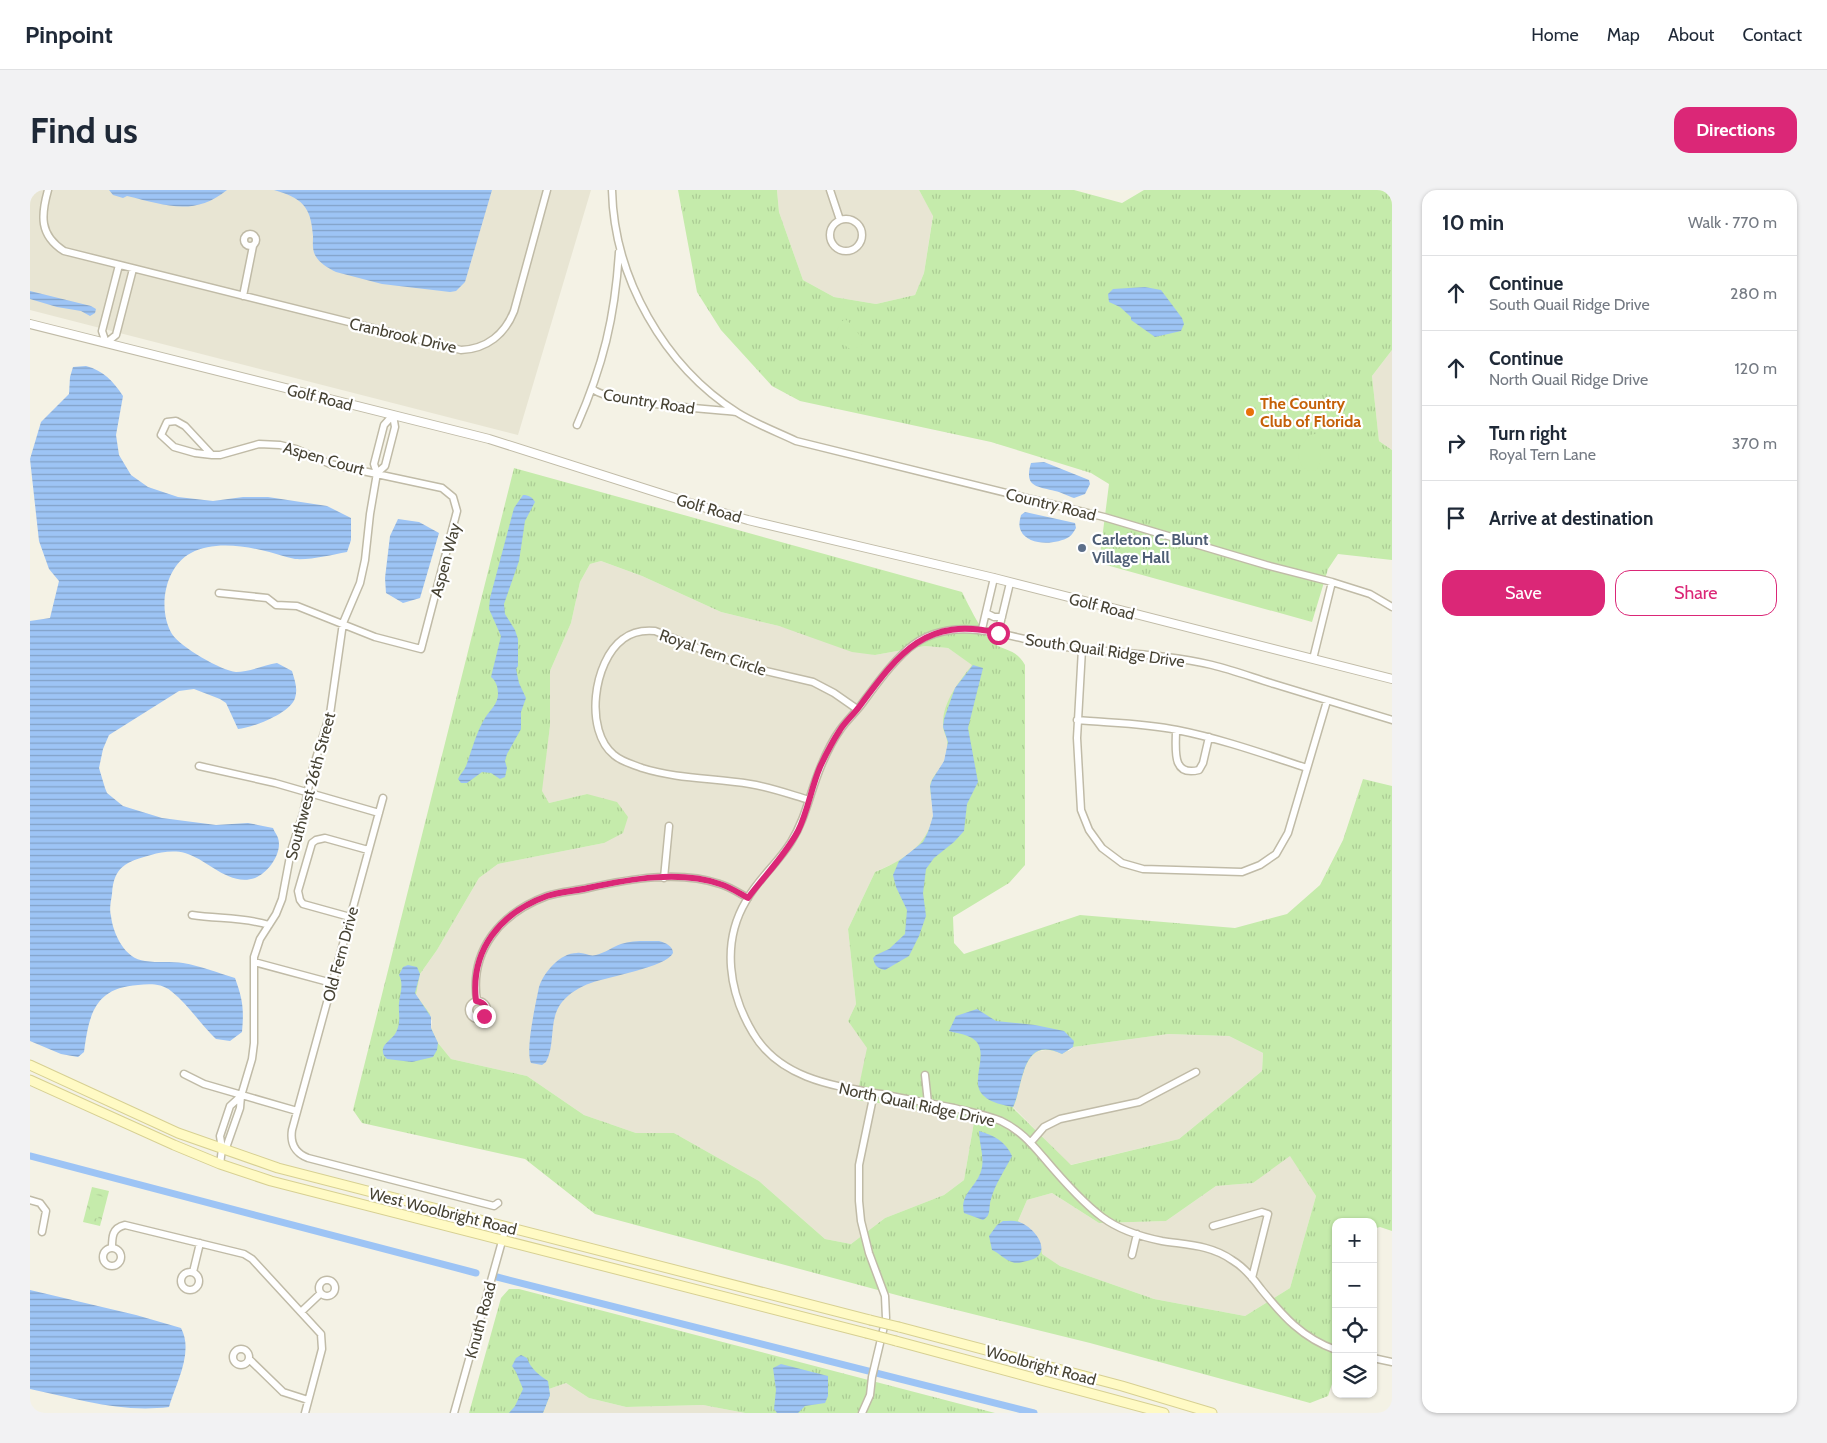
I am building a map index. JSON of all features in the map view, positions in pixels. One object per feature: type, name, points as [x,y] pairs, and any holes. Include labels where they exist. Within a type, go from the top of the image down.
[{"type":"main road","name":"West Woolbright Road","points":[[30,1065],[159,1124],[222,1149],[295,1173],[870,1320]]},
{"type":"main road","name":"West Woolbright Road","points":[[30,1080],[152,1136],[220,1164],[294,1187],[866,1333]]},
{"type":"main road","name":"Woolbright Road","points":[[870,1320],[1122,1386],[1212,1413]]},
{"type":"main road","name":"Woolbright Road","points":[[866,1333],[1164,1413]]},
{"type":"street","name":"Cranbrook Drive","points":[[48,190],[43,209],[45,228],[53,241],[64,250],[74,254],[450,348],[467,350],[478,348],[498,337],[511,319],[547,190]]},
{"type":"street","points":[[577,425],[593,389],[612,320],[617,292],[620,249],[614,217],[612,190]]},
{"type":"street","points":[[830,190],[840,220]]},
{"type":"street","points":[[840,220],[853,221],[858,224],[861,230],[860,242],[857,247],[851,250],[839,250],[830,241],[831,228],[840,220]]},
{"type":"street","points":[[243,296],[253,246]]},
{"type":"street","name":"Country Road","points":[[620,249],[639,298],[659,334],[680,362],[699,382],[737,412],[756,423],[796,440],[1104,517],[1266,565],[1332,582],[1370,594],[1392,607]]},
{"type":"street","points":[[119,265],[102,331],[106,343],[116,335],[133,269]]},
{"type":"street","name":"Golf Road","points":[[30,324],[498,442],[740,518],[994,578],[1392,679]]},
{"type":"street","name":"Country Road","points":[[593,389],[596,392],[620,398],[662,405],[737,412]]},
{"type":"street","name":"Southwest 26th Street","points":[[377,473],[384,466],[395,427],[393,415]]},
{"type":"street","name":"Southwest 26th Street","points":[[222,1149],[227,1145],[240,1108],[240,1096],[250,1069],[254,1043],[254,962],[256,948],[282,899],[291,851],[308,793],[312,771],[330,714],[342,623],[362,574],[377,473],[374,464],[384,425],[393,415]]},
{"type":"street","name":"Aspen Court","points":[[212,454],[185,426],[176,421],[167,422],[161,435],[174,447],[195,453],[220,455],[259,444],[280,444],[330,464],[377,473]]},
{"type":"street","name":"Aspen Way","points":[[342,623],[375,638],[421,649],[457,511],[453,497],[442,488],[377,473]]},
{"type":"street","points":[[982,630],[994,578]]},
{"type":"street","points":[[1313,659],[1332,582]]},
{"type":"street","points":[[998,633],[1010,583]]},
{"type":"street","points":[[219,593],[267,598],[276,605],[297,606],[342,623]]},
{"type":"street","points":[[986,613],[994,617],[1002,617]]},
{"type":"street","name":"South Quail Ridge Drive","points":[[809,800],[820,767],[829,749],[841,729],[884,674],[908,649],[918,642],[928,636],[949,629],[982,630],[1052,645],[1209,664],[1392,720]]},
{"type":"street","name":"Royal Tern Circle","points":[[809,800],[772,788],[752,784],[664,774],[632,764],[613,754],[606,747],[600,736],[596,710],[598,686],[607,659],[619,642],[627,636],[645,630],[655,631],[726,659],[757,669],[812,682],[834,693],[857,709]]},
{"type":"street","points":[[1082,649],[1077,720],[1080,800],[1084,821],[1095,840],[1110,855],[1122,863],[1143,869],[1242,872],[1260,865],[1276,854],[1288,833],[1327,700]]},
{"type":"street","points":[[1077,720],[1176,730],[1246,747],[1307,768]]},
{"type":"street","points":[[1176,730],[1177,763],[1182,770],[1190,772],[1199,770],[1203,764],[1209,737]]},
{"type":"street","points":[[199,766],[257,778],[379,813]]},
{"type":"street","name":"Old Fern Drive","points":[[383,798],[297,1111],[291,1140],[295,1149],[303,1156],[494,1206],[498,1203]]},
{"type":"street","name":"North Quail Ridge Drive","points":[[809,800],[805,814],[788,848],[748,898],[738,919],[734,934],[731,963],[732,982],[737,1002],[754,1035],[774,1057],[805,1077],[830,1085],[928,1103],[999,1120],[1012,1127],[1031,1142],[1100,1216],[1136,1234],[1165,1241],[1197,1245],[1220,1252],[1236,1262],[1252,1278],[1293,1326],[1315,1342],[1332,1348]]},
{"type":"street","points":[[664,878],[669,826]]},
{"type":"street","points":[[350,917],[303,904],[298,891],[312,843],[316,840],[325,838],[368,850]]},
{"type":"street","points":[[476,1001],[478,964],[484,948],[502,923],[514,913],[527,905],[549,896],[628,880],[664,878],[689,879],[720,884],[748,898]]},
{"type":"street","points":[[192,915],[253,920],[269,925]]},
{"type":"street","points":[[254,962],[332,983]]},
{"type":"street","points":[[1031,1142],[1044,1127],[1060,1120],[1139,1102],[1196,1072]]},
{"type":"street","points":[[184,1074],[204,1084],[240,1096],[297,1111]]},
{"type":"street","points":[[925,1075],[928,1103]]},
{"type":"street","points":[[862,1413],[870,1395],[872,1378],[886,1318],[885,1296],[861,1221],[859,1201],[859,1165],[874,1093]]},
{"type":"street","name":"Southwest 26th Street","points":[[220,1164],[222,1149],[220,1136],[230,1106],[240,1096]]},
{"type":"street","points":[[30,1200],[40,1203],[46,1211],[42,1232]]},
{"type":"street","points":[[1213,1226],[1262,1212],[1268,1214],[1252,1278]]},
{"type":"street","points":[[112,1248],[114,1232],[120,1226],[129,1225],[244,1254],[252,1259],[302,1311],[323,1339],[305,1413]]},
{"type":"street","name":"Knuth Road","points":[[454,1413],[506,1227]]},
{"type":"street","points":[[1132,1255],[1136,1234]]},
{"type":"street","points":[[193,1272],[200,1243]]},
{"type":"street","points":[[302,1311],[321,1293]]},
{"type":"street","points":[[1377,1359],[1392,1362]]},
{"type":"street","points":[[249,1360],[283,1392],[308,1400]]},
{"type":"shaded area","points":[[30,190],[591,190],[518,435],[30,310]]},
{"type":"shaded area","points":[[777,190],[919,190],[933,215],[924,273],[915,295],[876,304],[834,297],[803,280],[779,212]]},
{"type":"shaded area","points":[[1392,350],[1392,450],[1379,441],[1372,376]]},
{"type":"shaded area","points":[[601,561],[642,576],[721,612],[779,626],[875,655],[925,646],[948,648],[973,665],[949,700],[943,727],[948,742],[944,761],[930,786],[933,816],[928,832],[923,842],[899,861],[875,872],[848,929],[856,1004],[848,1021],[868,1048],[856,1100],[886,1104],[974,1122],[964,1180],[944,1195],[885,1218],[851,1244],[825,1239],[759,1181],[674,1133],[636,1133],[584,1115],[527,1076],[451,1059],[438,1043],[431,1028],[432,1021],[416,994],[420,974],[437,950],[479,878],[498,864],[604,843],[587,794],[549,803],[541,791],[550,726],[550,671],[571,623],[580,582],[590,564]]},
{"type":"shaded area","points":[[1168,1034],[1229,1036],[1263,1053],[1262,1071],[1179,1139],[1070,1165],[1013,1107],[1026,1062],[1035,1052],[1051,1049],[1069,1051],[1073,1047]]},
{"type":"shaded area","points":[[1290,1155],[1316,1196],[1290,1288],[1245,1316],[1154,1299],[1060,1266],[1041,1254],[1041,1246],[1037,1237],[1030,1229],[1018,1221],[1027,1200],[1052,1193],[1099,1223],[1166,1221],[1216,1186],[1253,1183]]},
{"type":"shaded area","points":[[566,1383],[589,1398],[626,1407],[703,1405],[745,1413],[543,1413],[550,1395],[549,1389]]},
{"type":"green space","name":"The Country Club of Florida","points":[[678,190],[777,190],[779,212],[803,280],[834,297],[876,304],[915,295],[924,273],[933,216],[919,190],[1074,190],[1122,203],[1144,190],[1392,190],[1392,350],[1372,376],[1379,441],[1392,450],[1392,560],[1338,554],[1328,569],[1312,622],[1099,563],[1109,484],[1091,473],[991,442],[800,401],[772,386],[721,330],[697,292]]},
{"type":"green space","points":[[845,319],[863,340],[860,346],[856,348],[850,349],[839,341],[838,328]]},
{"type":"green space","points":[[1315,434],[1319,436],[1320,440],[1321,462],[1316,470],[1309,471],[1301,464],[1298,453],[1309,435]]},
{"type":"green space","points":[[514,468],[962,592],[989,639],[998,646],[1014,653],[1025,665],[1025,865],[1009,883],[953,917],[954,943],[964,954],[1080,915],[1235,928],[1287,914],[1320,885],[1343,840],[1363,779],[1392,786],[1392,1231],[1377,1228],[1377,1218],[1332,1218],[1332,1384],[1328,1396],[1310,1403],[1090,1343],[904,1297],[595,1214],[525,1159],[362,1123],[353,1110]],"holes":[[[601,561],[642,576],[721,612],[779,626],[852,652],[875,655],[925,646],[948,648],[972,665],[952,693],[945,709],[943,730],[947,740],[947,750],[944,763],[932,779],[930,786],[933,812],[930,827],[912,852],[875,872],[848,929],[856,1004],[848,1021],[867,1048],[856,1100],[886,1104],[974,1122],[964,1180],[944,1195],[885,1218],[851,1244],[825,1239],[759,1181],[674,1133],[636,1133],[584,1115],[527,1076],[451,1059],[438,1043],[431,1028],[430,1014],[416,995],[420,974],[437,950],[479,878],[498,864],[604,843],[623,833],[628,817],[617,802],[587,794],[549,803],[542,791],[550,726],[550,671],[571,623],[580,582],[590,564]],[[1168,1034],[1229,1036],[1263,1053],[1262,1071],[1179,1139],[1071,1165],[1013,1108],[1026,1065],[1031,1056],[1039,1051],[1049,1050],[1062,1054],[1073,1047]],[[1290,1156],[1316,1196],[1290,1288],[1245,1316],[1154,1299],[1060,1266],[1042,1254],[1040,1243],[1034,1234],[1018,1221],[1027,1200],[1052,1193],[1099,1223],[1166,1221],[1216,1186],[1253,1183]]]},
{"type":"green space","points":[[92,1187],[109,1191],[100,1226],[83,1222]]},
{"type":"green space","points":[[93,1194],[104,1197],[98,1219],[88,1216]]},
{"type":"green space","points":[[509,1289],[519,1289],[995,1413],[745,1413],[703,1405],[626,1407],[589,1398],[566,1383],[549,1389],[550,1395],[543,1413],[469,1413],[501,1298]]},
{"type":"water","points":[[109,190],[227,190],[203,204],[179,206],[154,203],[127,196],[123,198],[113,195]]},
{"type":"water","points":[[274,190],[492,190],[465,282],[456,291],[450,292],[382,284],[330,269],[314,253],[312,225],[303,204],[291,196]]},
{"type":"water","points":[[1145,287],[1161,290],[1182,318],[1184,324],[1181,331],[1155,337],[1131,320],[1131,317],[1120,307],[1109,302],[1108,294],[1113,289]]},
{"type":"water","points":[[30,291],[91,306],[96,309],[95,313],[90,316],[81,311],[57,307],[30,299]]},
{"type":"water","points":[[86,366],[108,377],[123,396],[116,435],[119,455],[131,475],[148,487],[178,497],[213,501],[243,497],[268,497],[327,506],[351,518],[351,540],[347,552],[301,559],[244,547],[207,547],[191,553],[182,559],[175,568],[166,589],[165,613],[167,624],[176,639],[202,658],[230,671],[241,672],[277,663],[292,671],[296,695],[292,704],[279,714],[261,723],[238,729],[226,703],[220,699],[194,689],[179,691],[109,735],[103,749],[99,768],[105,788],[107,793],[123,806],[162,818],[216,825],[248,823],[273,828],[278,838],[278,850],[273,862],[265,872],[255,878],[245,880],[227,876],[193,856],[181,852],[163,852],[135,860],[123,867],[115,877],[110,913],[117,938],[132,956],[150,962],[183,963],[235,978],[242,1005],[242,1032],[230,1041],[216,1039],[183,1002],[167,988],[151,984],[123,987],[103,998],[96,1006],[88,1026],[84,1052],[78,1057],[61,1054],[30,1041],[30,621],[50,618],[59,581],[49,569],[39,541],[30,459],[41,422],[69,394],[70,377],[73,367]]},
{"type":"water","points":[[1044,462],[1089,480],[1090,484],[1085,494],[1074,498],[1033,484],[1029,477],[1031,463]]},
{"type":"water","points":[[523,495],[527,495],[535,502],[525,521],[519,561],[504,604],[505,614],[518,639],[518,666],[516,669],[519,683],[526,698],[521,712],[521,729],[507,754],[505,777],[500,779],[491,773],[482,772],[467,783],[461,783],[458,779],[466,766],[479,730],[498,698],[497,687],[491,677],[501,636],[489,609],[490,598],[514,508]]},
{"type":"water","points":[[1025,512],[1075,523],[1076,528],[1070,536],[1063,540],[1050,543],[1036,542],[1025,536],[1020,529],[1021,515]]},
{"type":"water","points":[[398,519],[419,522],[439,533],[420,598],[403,603],[386,593],[385,578],[390,536]]},
{"type":"water","points":[[973,665],[983,668],[968,728],[978,782],[967,804],[964,831],[934,858],[926,869],[923,893],[926,916],[919,936],[909,956],[885,970],[877,966],[873,958],[889,949],[905,934],[907,910],[896,887],[893,875],[899,861],[923,842],[928,832],[933,816],[930,786],[944,761],[948,742],[943,727],[944,719],[955,688]]},
{"type":"water","points":[[659,941],[672,948],[673,953],[660,963],[587,985],[565,999],[555,1016],[551,1047],[546,1062],[542,1065],[531,1063],[529,1057],[530,1038],[539,987],[541,981],[554,964],[571,954],[593,955],[625,943]]},
{"type":"water","points":[[408,965],[417,967],[420,974],[415,993],[431,1017],[431,1028],[438,1043],[433,1057],[412,1062],[387,1059],[383,1052],[385,1045],[395,1034],[398,1026],[401,986],[399,975],[403,967]]},
{"type":"water","points":[[977,1009],[996,1021],[1035,1025],[1064,1031],[1074,1041],[1073,1047],[1062,1054],[1049,1050],[1039,1051],[1031,1056],[1026,1064],[1013,1107],[994,1102],[984,1096],[979,1090],[978,1083],[981,1058],[978,1044],[972,1038],[949,1031],[956,1016]]},
{"type":"water","points":[[979,1131],[999,1140],[1012,1156],[995,1188],[990,1202],[989,1214],[983,1220],[964,1213],[963,1206],[964,1200],[980,1174],[982,1167]]},
{"type":"water","points":[[1003,1221],[1019,1222],[1031,1229],[1040,1241],[1040,1253],[1036,1258],[1014,1263],[992,1250],[989,1236],[997,1225]]},
{"type":"water","points":[[30,1290],[136,1315],[181,1328],[185,1337],[185,1357],[169,1407],[116,1407],[30,1389]]},
{"type":"water","points":[[521,1355],[527,1358],[536,1371],[548,1381],[550,1395],[543,1413],[509,1413],[515,1406],[523,1389],[512,1366],[516,1358]]},
{"type":"water","points":[[781,1364],[828,1376],[828,1396],[825,1403],[805,1406],[798,1413],[777,1413],[774,1409],[776,1390],[773,1368]]},
{"type":"waterway","points":[[30,1156],[476,1273]]},
{"type":"waterway","points":[[497,1277],[1034,1413]]},
{"type":"place","name":"The Country Club of Florida","points":[[1250,412]]},
{"type":"place","name":"Carleton C. Blunt Village Hall","points":[[1082,548]]},
{"type":"route","points":[[484,1016],[487,1011],[486,1006],[482,1002],[476,1001],[478,964],[484,948],[492,935],[514,913],[527,905],[549,896],[628,880],[648,878],[710,881],[730,888],[748,898],[788,848],[805,814],[820,767],[829,749],[841,729],[884,674],[908,649],[938,632],[961,628],[980,629],[998,633]]}]
